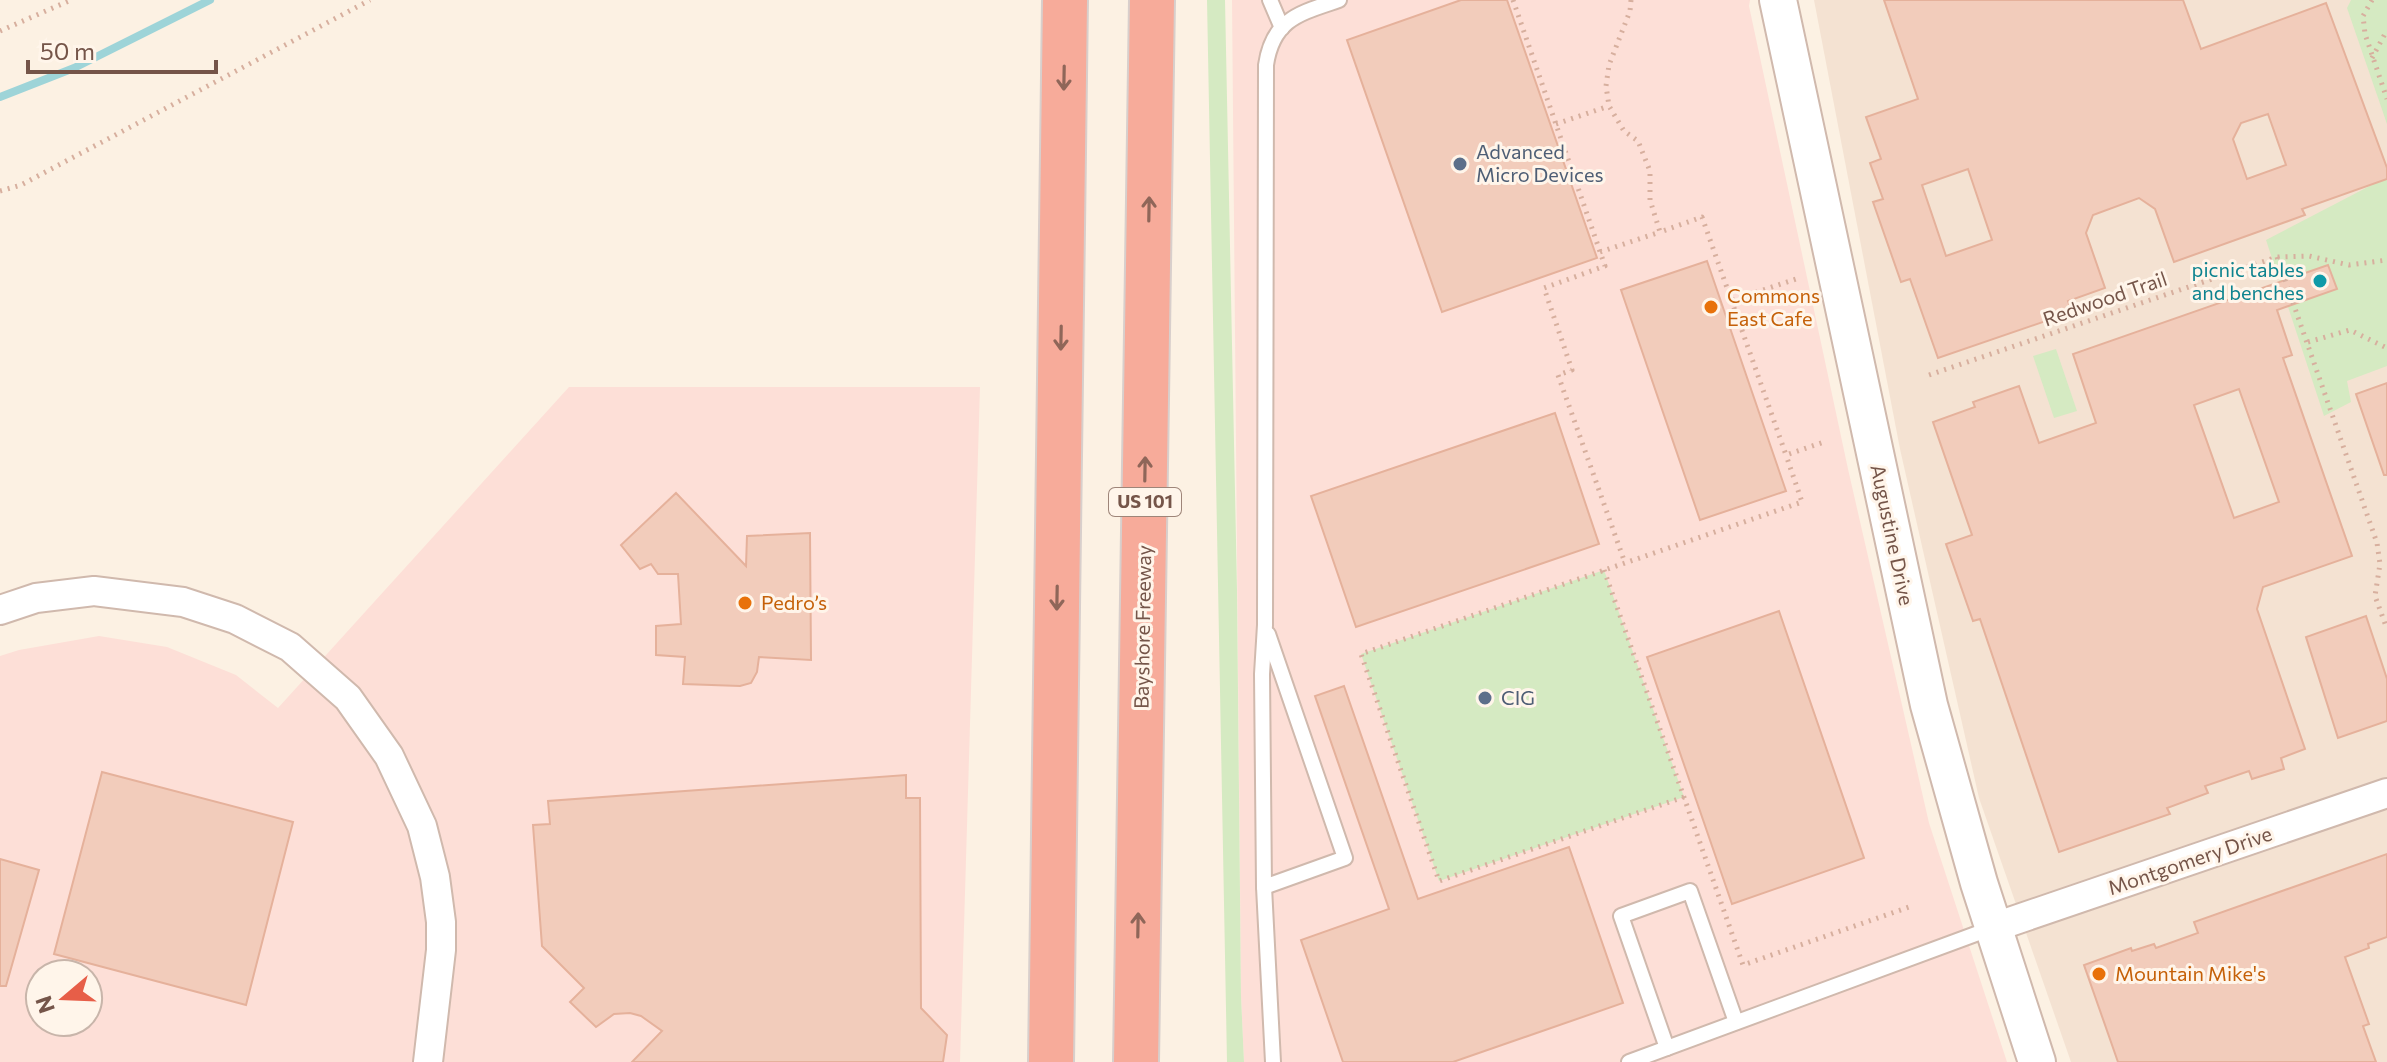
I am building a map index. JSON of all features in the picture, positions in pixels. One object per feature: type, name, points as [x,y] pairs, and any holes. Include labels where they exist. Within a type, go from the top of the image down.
[{"type":"highway","points":[[1051,1062],[1065,0]]},
{"type":"highway","name":"Bayshore Freeway","points":[[1136,1062],[1152,0]]},
{"type":"highway","points":[[1023,1062],[1052,967]]},
{"type":"highway","points":[[1137,1003],[1153,1062]]},
{"type":"street","name":"Augustine Drive","points":[[1778,0],[1916,648],[1945,767],[1992,928],[2037,1062]]},
{"type":"street","points":[[0,610],[36,598],[94,591],[183,602],[235,619],[290,647],[348,698],[389,756],[422,826],[435,877],[441,950],[428,1062]]},
{"type":"street","name":"Montgomery Drive","points":[[1992,928],[2387,793]]},
{"type":"lane","points":[[1270,0],[1282,28]]},
{"type":"lane","points":[[1273,1062],[1264,887],[1262,674],[1265,625],[1266,65],[1268,48],[1293,16],[1339,0]]},
{"type":"lane","points":[[1264,887],[1345,858],[1265,625]]},
{"type":"lane","points":[[1667,1048],[1621,916],[1690,891],[1736,1022]]},
{"type":"lane","points":[[1629,1062],[1992,928]]},
{"type":"path","points":[[0,31],[71,0]]},
{"type":"path","points":[[0,191],[21,185],[370,0]]},
{"type":"path","points":[[1513,0],[1605,266],[1544,288],[1572,370],[1558,375],[1625,563]]},
{"type":"path","points":[[1631,0],[1630,11],[1609,65],[1606,86],[1609,106],[1624,131],[1638,141],[1650,171],[1650,200],[1660,232]]},
{"type":"path","points":[[2372,0],[2363,16],[2365,34],[2387,99]]},
{"type":"path","points":[[2372,58],[2387,30]]},
{"type":"path","points":[[1556,124],[1609,106]]},
{"type":"path","points":[[1600,252],[1702,217],[1802,502],[1361,654],[1439,881],[1684,797]]},
{"type":"path","name":"Redwood Trail","points":[[1929,375],[2277,257],[2309,256],[2349,265],[2387,260]]},
{"type":"path","points":[[2277,257],[2377,543],[2380,564],[2375,596],[2387,629]]},
{"type":"path","points":[[1733,300],[1796,279]]},
{"type":"path","points":[[2308,342],[2350,330],[2387,348]]},
{"type":"path","points":[[1786,455],[1824,442]]},
{"type":"path","points":[[2380,564],[2387,561]]},
{"type":"path","points":[[1604,570],[1743,965],[1912,906]]},
{"type":"shaded area","points":[[1232,0],[1750,0],[1848,469],[1929,823],[2007,1062],[1244,1062]]},
{"type":"shaded area","points":[[1814,0],[2387,0],[2387,1062],[2071,1062],[1979,798],[1900,449]]},
{"type":"shaded area","points":[[569,387],[980,387],[960,1062],[0,1062],[0,656],[99,636],[167,647],[236,675],[278,708]]},
{"type":"green space","points":[[1207,0],[1225,0],[1244,1062],[1227,1062]]},
{"type":"green space","points":[[2351,0],[2387,0],[2387,124],[2347,8]]},
{"type":"green space","points":[[2387,177],[2387,366],[2347,381],[2351,402],[2324,416],[2266,240]]},
{"type":"green space","points":[[2056,349],[2077,411],[2054,418],[2033,356]]},
{"type":"green space","points":[[1604,570],[1684,797],[1439,881],[1361,654]]},
{"type":"building","points":[[1461,0],[1507,0],[1597,258],[1442,312],[1347,40]]},
{"type":"building","points":[[1884,0],[2183,0],[2201,49],[2326,3],[2387,168],[2387,179],[2302,209],[2305,215],[2174,262],[2155,209],[2139,198],[2093,215],[2086,233],[2105,288],[2068,301],[2072,312],[1938,358],[1910,279],[1901,282],[1873,202],[1883,199],[1870,163],[1881,159],[1866,117],[1918,99]],"holes":[[[2268,114],[2286,165],[2247,179],[2233,139],[2241,123]],[[1968,169],[1992,240],[1946,256],[1922,185]]]},
{"type":"building","points":[[1707,261],[1786,491],[1700,520],[1621,290]]},
{"type":"building","points":[[2328,265],[2337,289],[2277,310],[2292,355],[2283,358],[2352,556],[2263,587],[2257,609],[2305,749],[2281,758],[2284,769],[2252,779],[2249,771],[2205,786],[2208,793],[2167,808],[2170,814],[2059,852],[1980,619],[1973,621],[1946,544],[1972,535],[1933,422],[1975,407],[1973,402],[2019,386],[2039,443],[2096,423],[2073,354]],"holes":[[[2239,389],[2279,502],[2234,518],[2194,405]]]},
{"type":"building","points":[[2387,383],[2387,475],[2384,475],[2356,394]]},
{"type":"building","points":[[1555,413],[1599,544],[1356,627],[1311,496]]},
{"type":"building","name":"Pedro’s","points":[[676,493],[746,566],[747,536],[810,533],[811,660],[759,657],[757,672],[751,683],[740,686],[683,684],[685,657],[656,655],[656,626],[681,624],[678,574],[658,574],[651,564],[640,569],[621,545]]},
{"type":"building","points":[[1779,611],[1864,858],[1732,904],[1647,657]]},
{"type":"building","points":[[2366,616],[2387,679],[2387,721],[2338,738],[2306,637]]},
{"type":"building","points":[[1344,686],[1418,899],[1569,847],[1623,1003],[1453,1062],[1343,1062],[1301,940],[1389,909],[1315,696]]},
{"type":"building","points":[[102,772],[293,822],[246,1005],[104,967],[104,958],[69,958],[54,954]]},
{"type":"building","points":[[906,775],[906,798],[920,798],[921,1008],[947,1035],[943,1062],[632,1062],[662,1031],[641,1016],[630,1013],[614,1014],[596,1027],[570,1002],[584,988],[542,946],[533,825],[550,824],[548,801]]},
{"type":"building","points":[[2387,854],[2387,937],[2345,957],[2369,1024],[2363,1026],[2376,1062],[2118,1062],[2084,965],[2131,948],[2132,951],[2154,944],[2156,948],[2198,933],[2194,922]]},
{"type":"building","points":[[0,859],[39,870],[6,986],[0,986]]},
{"type":"waterway","points":[[0,97],[74,68],[210,0]]},
{"type":"place","name":"Advanced Micro Devices","points":[[1460,164]]},
{"type":"place","name":"picnic tables and benches","points":[[2320,281]]},
{"type":"place","name":"Commons East Cafe","points":[[1711,307]]},
{"type":"place","name":"Pedro’s","points":[[745,603]]},
{"type":"place","name":"CIG","points":[[1485,698]]},
{"type":"place","name":"Mountain Mike's","points":[[2099,974]]}]
